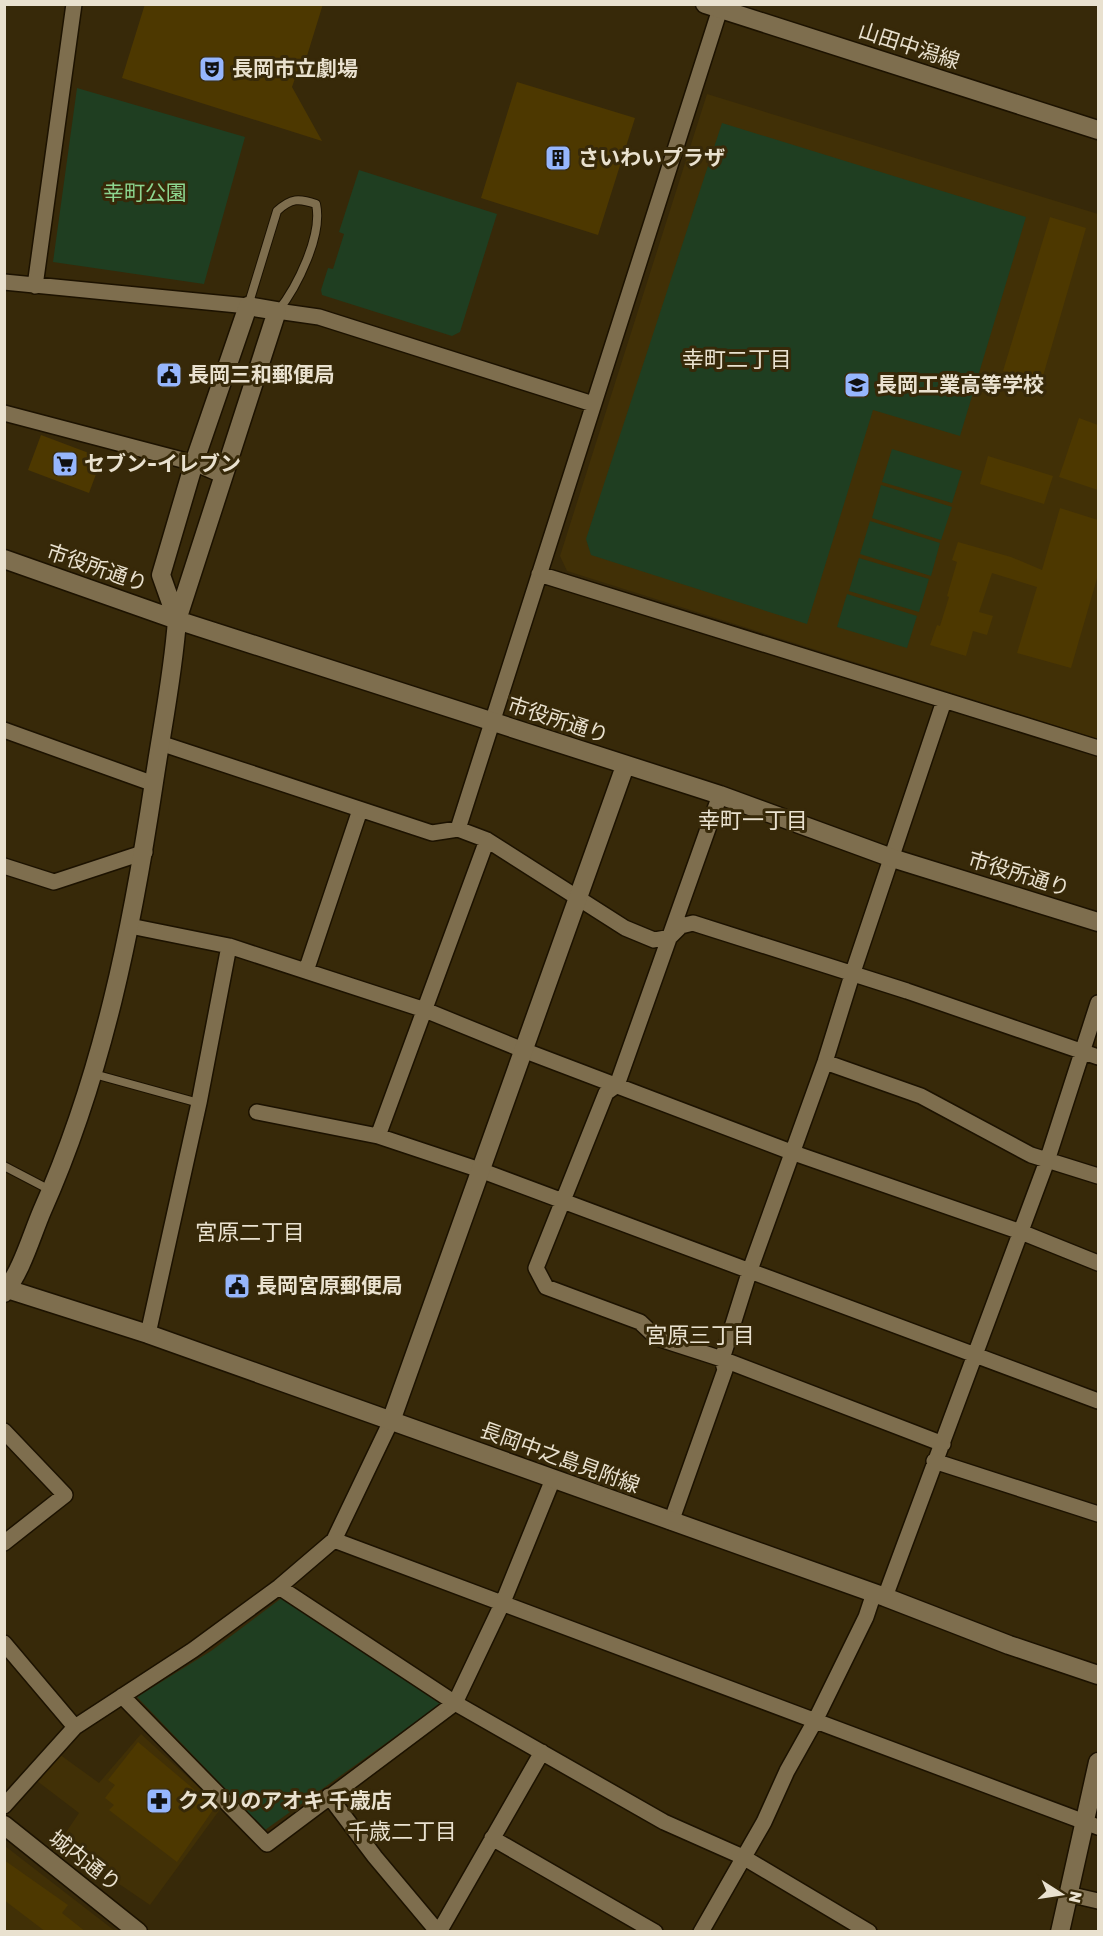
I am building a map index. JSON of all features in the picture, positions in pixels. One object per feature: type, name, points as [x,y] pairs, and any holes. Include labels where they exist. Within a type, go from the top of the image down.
[{"type":"street","points":[[35,286],[75,4]]},
{"type":"street","points":[[458,829],[593,404],[712,7]]},
{"type":"street","name":"山田中潟線","points":[[712,7],[1098,130]]},
{"type":"street","points":[[4,282],[248,306],[319,317],[593,404]]},
{"type":"street","points":[[177,620],[161,574],[194,463],[248,306]]},
{"type":"street","points":[[6,1290],[79,1123],[94,1074],[130,926],[145,852],[174,662],[177,620],[222,475],[277,311]]},
{"type":"street","points":[[4,413],[194,463],[222,475]]},
{"type":"street","name":"市役所通り","points":[[4,559],[177,620],[720,795],[892,858],[1098,922]]},
{"type":"street","points":[[539,574],[1098,748]]},
{"type":"street","points":[[671,1522],[725,1370],[723,1359],[750,1270],[825,1062],[852,975],[945,701]]},
{"type":"street","points":[[4,730],[154,784]]},
{"type":"street","points":[[160,743],[432,833],[458,829],[487,840],[625,928],[654,940],[670,937],[681,926],[693,923],[1098,1057]]},
{"type":"street","points":[[4,1806],[75,1727],[193,1650],[279,1587],[334,1540],[391,1421],[625,766]]},
{"type":"street","points":[[720,795],[617,1085],[606,1093],[536,1268],[546,1287],[640,1322],[657,1338],[723,1359],[943,1444]]},
{"type":"street","points":[[306,971],[360,810]]},
{"type":"street","points":[[378,1136],[487,840]]},
{"type":"street","points":[[4,867],[54,882],[145,852]]},
{"type":"street","points":[[130,926],[229,946],[424,1010],[791,1152],[1021,1232],[1098,1263]]},
{"type":"street","points":[[148,1334],[200,1103],[229,946]]},
{"type":"street","points":[[701,1932],[815,1721],[866,1617],[880,1595],[943,1444],[977,1353],[1047,1161],[1098,1003]]},
{"type":"street","points":[[825,1062],[921,1096],[987,1133],[1047,1161],[1098,1176]]},
{"type":"street","points":[[257,1112],[378,1136],[480,1170],[977,1353],[1098,1401]]},
{"type":"street","name":"長岡中之島見附線","points":[[6,1290],[148,1334],[880,1595],[1009,1645],[1098,1675]]},
{"type":"street","points":[[4,1431],[64,1495],[4,1543]]},
{"type":"street","points":[[934,1461],[1098,1514]]},
{"type":"street","points":[[122,1696],[267,1844],[455,1703],[503,1602],[553,1479]]},
{"type":"street","points":[[334,1540],[1091,1825]]},
{"type":"street","points":[[279,1587],[455,1703],[664,1822],[743,1857],[869,1932]]},
{"type":"street","points":[[4,1643],[75,1727]]},
{"type":"street","points":[[329,1797],[389,1875],[438,1932],[542,1752]]},
{"type":"street","points":[[1060,1932],[1068,1894],[1091,1825],[1098,1762]]},
{"type":"street","name":"城内通り","points":[[4,1826],[138,1932]]},
{"type":"street","points":[[492,1838],[655,1932]]},
{"type":"street","points":[[1068,1894],[1098,1901]]},
{"type":"lane","points":[[248,306],[277,211],[286,203],[299,198],[315,204],[318,215],[302,274],[277,311]]},
{"type":"lane","points":[[94,1074],[118,1083],[200,1103]]},
{"type":"lane","points":[[4,1166],[51,1190]]},
{"type":"shaded area","name":"長岡工業高等学校","points":[[707,94],[1098,214],[1098,739],[567,571],[560,556]]},
{"type":"shaded area","points":[[141,1734],[221,1808],[150,1905],[59,1843],[79,1813],[37,1781],[59,1754],[99,1783]]},
{"type":"shaded area","points":[[5,1846],[115,1931],[5,1931]]},
{"type":"green space","name":"幸町公園","points":[[77,88],[245,137],[204,284],[53,262]]},
{"type":"green space","points":[[722,123],[1026,217],[960,436],[873,410],[807,624],[591,555],[586,539]]},
{"type":"green space","points":[[359,170],[497,214],[460,332],[452,336],[322,295],[321,290],[328,268],[333,269],[344,234],[339,232]]},
{"type":"green space","points":[[892,449],[962,471],[952,503],[882,482]]},
{"type":"green space","points":[[881,485],[952,507],[941,540],[872,518]]},
{"type":"green space","points":[[870,521],[940,543],[931,576],[860,554]]},
{"type":"green space","points":[[859,558],[929,579],[919,612],[849,591]]},
{"type":"green space","points":[[847,594],[917,616],[907,648],[837,627]]},
{"type":"green space","points":[[283,1597],[442,1703],[265,1830],[137,1697],[211,1651]]},
{"type":"building","name":"長岡市立劇場","points":[[145,4],[323,4],[306,59],[302,58],[292,87],[322,141],[122,78]]},
{"type":"building","name":"さいわいプラザ","points":[[517,82],[635,118],[598,235],[481,198]]},
{"type":"building","points":[[1050,217],[1086,228],[1041,383],[1003,371]]},
{"type":"building","points":[[1079,418],[1098,425],[1098,490],[1059,477]]},
{"type":"building","name":"セブン-イレブン","points":[[41,435],[102,458],[89,493],[28,470]]},
{"type":"building","points":[[988,456],[1053,476],[1044,504],[980,484]]},
{"type":"building","points":[[1060,508],[1098,520],[1098,575],[1071,668],[1017,653],[1037,587],[992,573],[979,612],[993,616],[987,635],[973,631],[966,656],[930,645],[937,625],[940,626],[949,597],[947,596],[957,562],[952,560],[958,542],[1011,557],[1042,570]]},
{"type":"building","name":"クスリのアオキ 千歳店","points":[[138,1742],[215,1807],[177,1862],[109,1810],[114,1805],[105,1798],[115,1785],[108,1780]]},
{"type":"building","points":[[4,1860],[68,1905],[62,1913],[86,1932],[46,1932],[4,1900]]},
{"type":"place","name":"長岡市立劇場","points":[[212,69]]},
{"type":"place","name":"さいわいプラザ","points":[[558,158]]},
{"type":"place","name":"長岡三和郵便局","points":[[169,375]]},
{"type":"place","name":"長岡工業高等学校","points":[[857,385]]},
{"type":"place","name":"セブン-イレブン","points":[[65,464]]},
{"type":"place","name":"長岡宮原郵便局","points":[[237,1286]]},
{"type":"place","name":"クスリのアオキ 千歳店","points":[[159,1801]]},
{"type":"district","name":"幸町二丁目","points":[[737,359]]},
{"type":"district","name":"幸町一丁目","points":[[753,820]]},
{"type":"district","name":"宮原二丁目","points":[[250,1232]]},
{"type":"district","name":"宮原三丁目","points":[[700,1335]]},
{"type":"district","name":"千歳二丁目","points":[[402,1831]]}]
